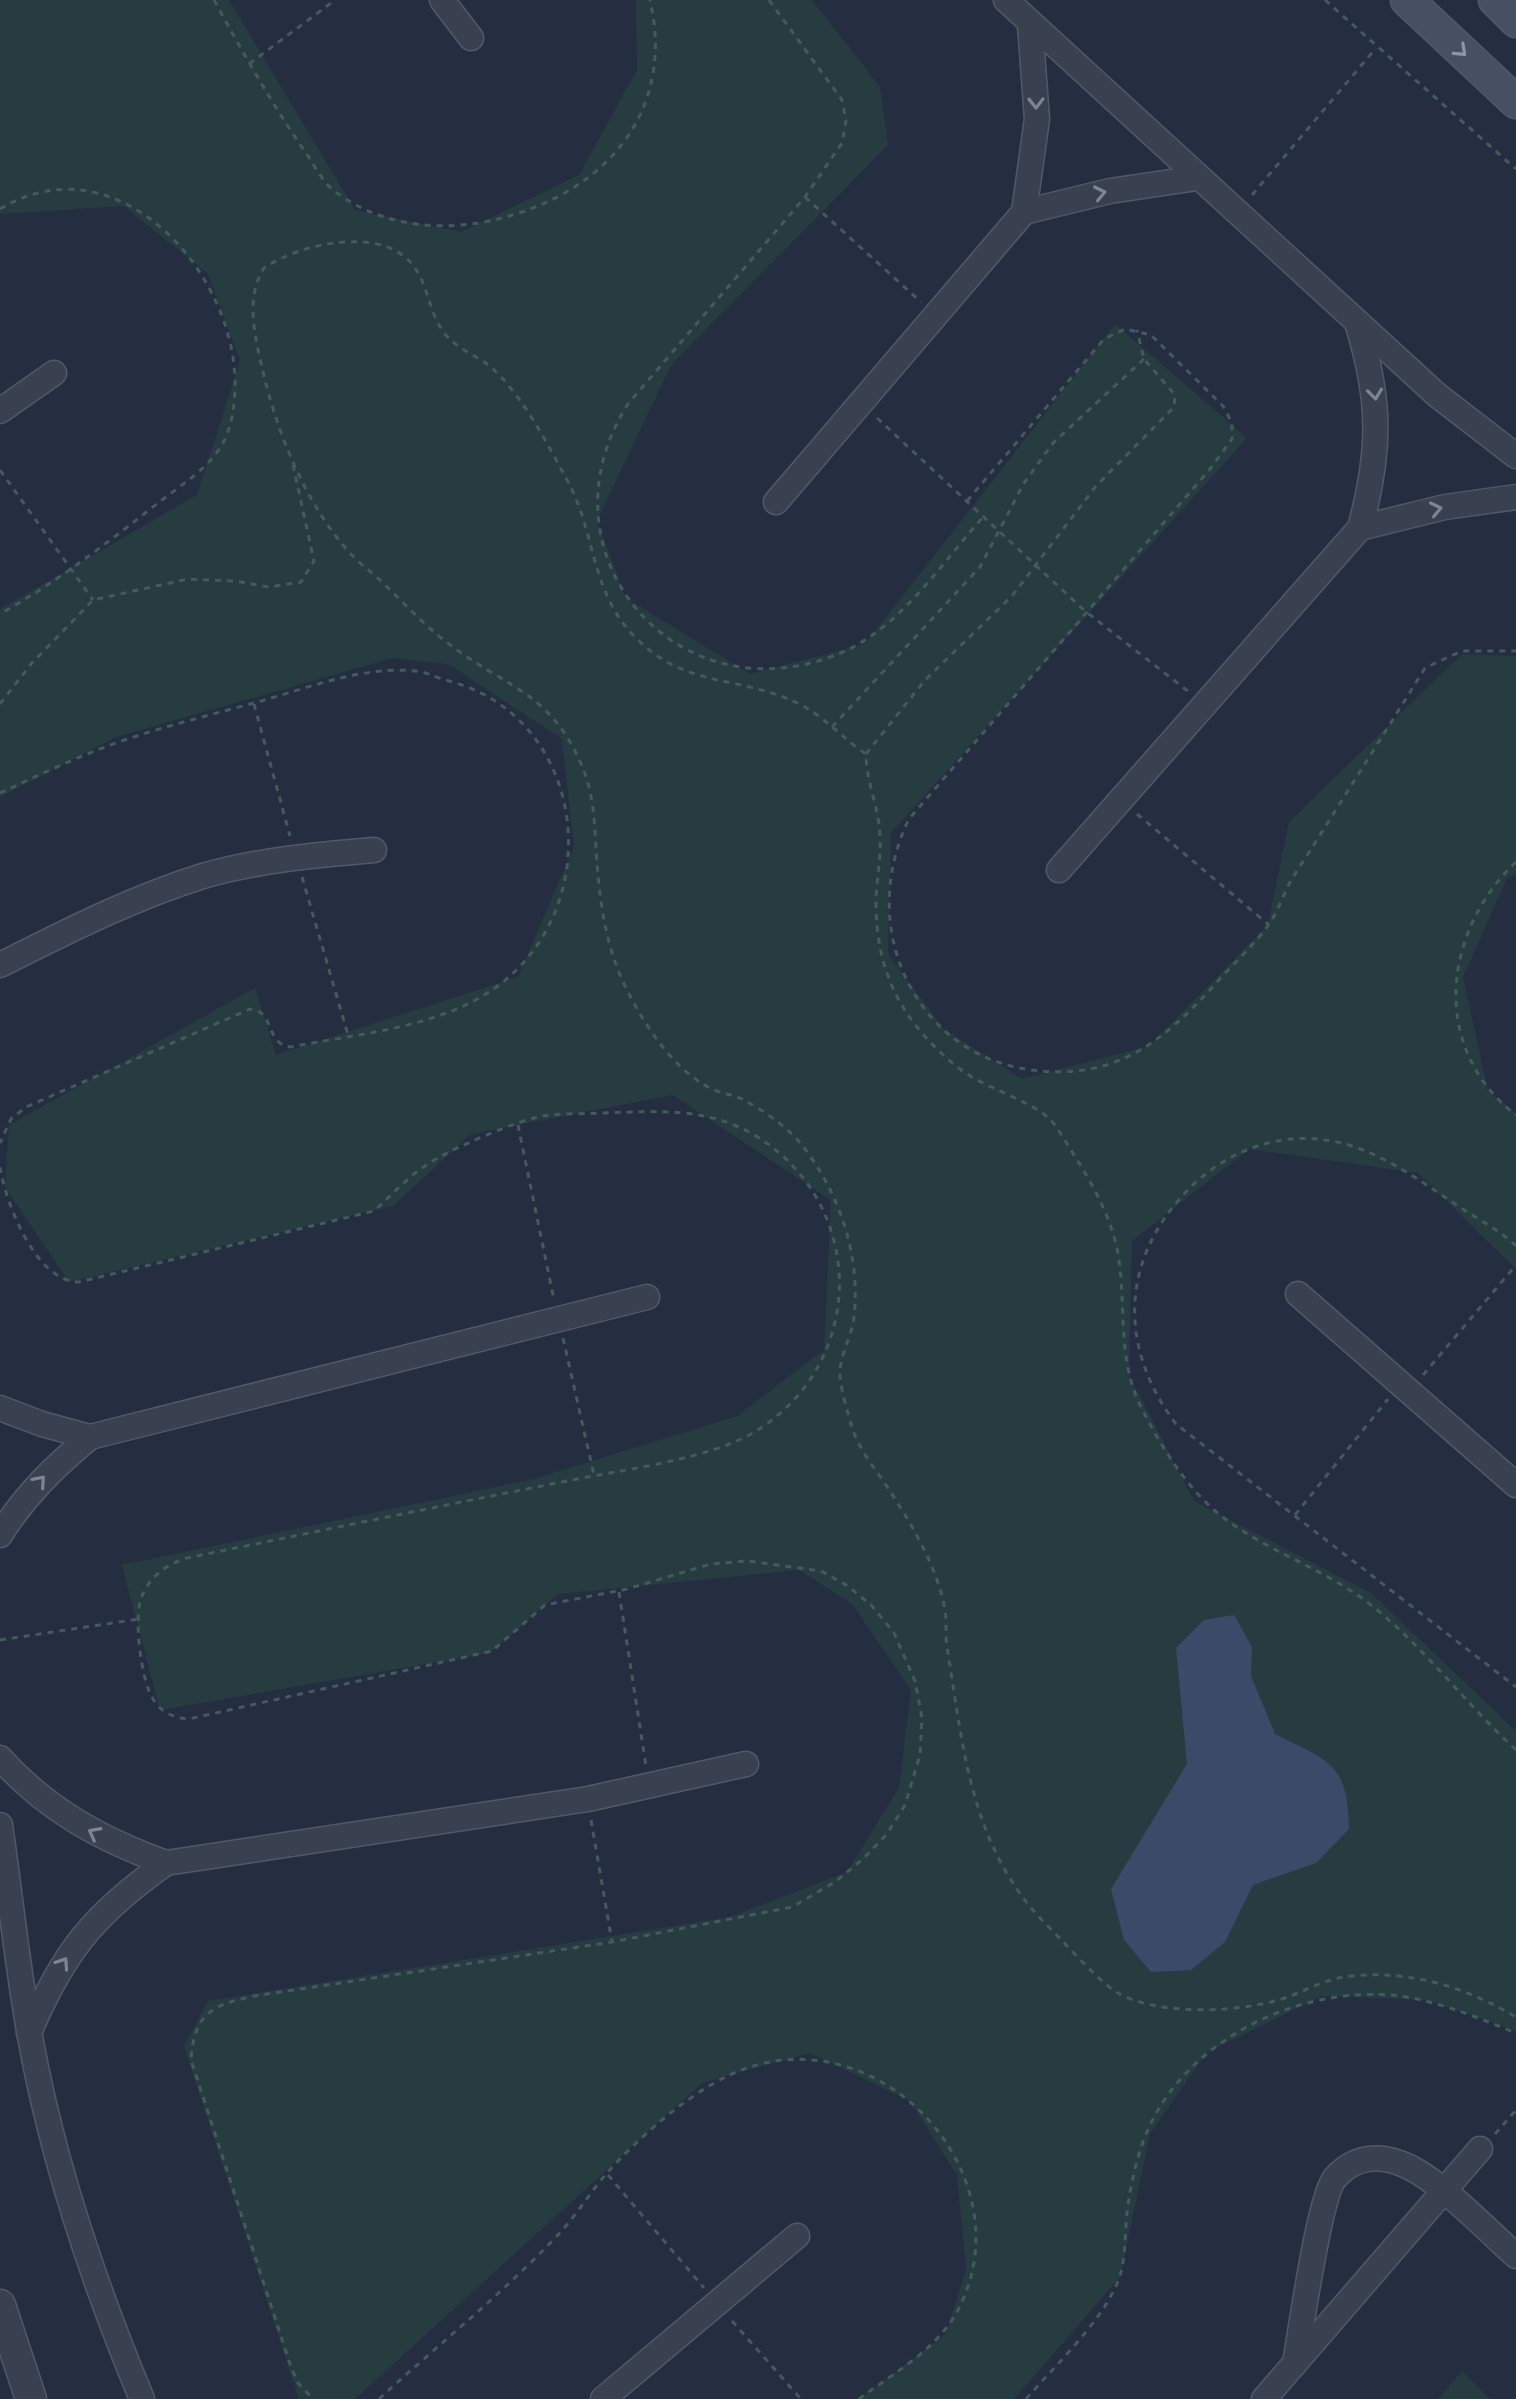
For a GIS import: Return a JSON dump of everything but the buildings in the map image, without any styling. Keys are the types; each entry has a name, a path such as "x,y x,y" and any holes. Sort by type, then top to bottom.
{"main road":[{"path":"1407,0 1516,102"},
{"path":"1495,0 1516,21"}],"street":[{"path":"442,0 471,38"},
{"path":"1006,0 1437,395 1516,456"},
{"path":"776,502 1024,212 1037,119 1030,25"},
{"path":"1024,212 1110,191 1197,178"},
{"path":"1059,870 1360,528 1374,476 1378,423 1372,370 1356,319"},
{"path":"0,411 54,373"},
{"path":"1360,528 1445,507 1516,497"},
{"path":"0,965 117,907 204,876 296,857 374,850"},
{"path":"1298,1294 1516,1485"},
{"path":"0,1535 16,1509 51,1470 90,1437 647,1297"},
{"path":"0,1408 90,1437"},
{"path":"0,1758 25,1786 68,1819 115,1845 166,1863"},
{"path":"29,2033 51,1981 82,1935 120,1895 166,1863 588,1799 746,1764"},
{"path":"0,1825 29,2033 52,2133 88,2254 142,2399"},
{"path":"1264,2399 1480,2149"},
{"path":"1295,2363 1324,2206 1334,2179 1356,2161 1383,2157 1410,2167 1516,2256"},
{"path":"603,2399 797,2236"},
{"path":"0,2305 31,2399"}],"path":[{"path":"214,0 249,64 330,188 363,208 398,221 435,226 472,224 544,206 592,175 615,154 641,113 651,80 655,43 650,0"},
{"path":"249,64 335,0"},
{"path":"769,0 836,90 845,110 842,143 805,197 628,404 616,423 604,454 599,504 603,538 621,587 652,627 696,656 745,667 806,663 844,651 888,624 983,517"},
{"path":"1325,0 1516,169"},
{"path":"1236,213 1377,46"},
{"path":"0,209 30,195 65,191 118,201 151,219 180,244 204,275 222,310 232,350 235,403 229,428 218,450 202,468 73,569 0,614"},
{"path":"805,197 936,316"},
{"path":"0,704 31,664 93,600 188,579 235,581 269,587 301,582 314,561 292,457 263,370 253,309 256,280 275,261 316,246 364,243 393,249 408,258 418,273 433,315 447,337 466,354 496,372 541,435 569,482 604,592 636,638 679,670 712,681 779,695 811,710 866,754"},
{"path":"967,501 1104,339 1125,329 1136,329 1151,335 1223,406 1232,423 1232,439 909,819 901,834 889,884 890,920 897,957 913,991 947,1034 985,1058 1044,1071 1093,1069 1141,1051 1180,1022 1269,925 1290,883 1425,668 1462,651 1516,651"},
{"path":"1136,329 1144,359 1175,395 1174,407 1096,486 1038,565 984,626 925,680 866,754 866,773 880,829 878,950 893,990 929,1043 977,1082 1043,1111 1073,1154 1112,1232 1120,1266 1121,1326 1128,1369 1142,1410 1186,1479 1212,1508 1242,1531 1327,1574 1372,1605 1396,1625 1454,1690 1516,1750"},
{"path":"832,727 980,567 1024,483 1053,443 1144,359"},
{"path":"861,403 983,517 1000,528 1085,611 1205,704"},
{"path":"292,457 320,512 353,557 443,640 517,684 558,723 578,757 591,794 607,941 631,998 658,1039 690,1074 709,1088 750,1104 799,1141 830,1193 845,1228 854,1272 854,1317 840,1380 852,1427 865,1456 912,1528 945,1608 954,1703 973,1794 990,1846 1024,1899 1116,1992 1149,2004 1188,2009 1240,2006 1290,1997 1332,1978 1378,1975 1448,1985 1516,2017"},
{"path":"0,470 93,600"},
{"path":"0,793 98,750 198,719 349,676 419,671 486,696 526,729 555,775 567,818 569,855 559,909 538,947 503,982 469,1004 432,1018 291,1047 281,1046 273,1039 266,1017 258,1009 250,1009 26,1107 11,1119 0,1143"},
{"path":"1120,800 1269,925"},
{"path":"1516,862 1491,888 1469,922 1460,951 1456,983 1462,1034 1474,1066 1496,1100 1516,1115"},
{"path":"0,1167 2,1188 41,1264 61,1279 79,1282 374,1211 402,1180 439,1157 540,1116 686,1111 739,1127 786,1159 811,1190 832,1237 839,1289 833,1340 804,1388 778,1415 749,1435 724,1447 187,1558 169,1565 153,1578 140,1601 146,1686 152,1699 167,1713 189,1719 492,1651 545,1605 619,1590 711,1564 748,1561 803,1567 835,1578 872,1606 902,1648 919,1699 922,1736 917,1773 897,1820 876,1847 835,1882 792,1907 612,1942 228,2001 213,2008 201,2021 192,2043 191,2060 291,2367 298,2383 313,2399"},
{"path":"1516,1246 1391,1161 1358,1147 1324,1139 1272,1142 1239,1153 1194,1183 1166,1214 1145,1250 1135,1293 1135,1328 1148,1378 1176,1424 1516,1687"},
{"path":"1295,1515 1516,1265"},
{"path":"619,1590 649,1786"},
{"path":"0,1640 140,1619"},
{"path":"588,1799 612,1942"},
{"path":"1026,2399 1113,2293 1123,2268 1136,2166 1151,2123 1160,2104 1216,2047 1274,2014 1315,2000 1357,1995 1423,2000 1516,2033"},
{"path":"379,2399 558,2236 607,2173 687,2101 705,2087 747,2067 811,2057 864,2071 911,2103 948,2148 962,2176 972,2210 975,2244 971,2275 954,2318 938,2340 859,2399"},
{"path":"1480,2149 1516,2110"}],"green space":[{"path":"0,0 229,0 355,210 461,232 579,175 637,70 636,0 812,0 880,87 888,145 671,365 597,521 626,598 750,674 865,644 1115,324 1247,438 891,833 888,954 944,1029 1022,1079 1149,1046 1268,925 1289,822 1462,654 1516,656 1516,874 1507,878 1463,977 1488,1091 1516,1113 1516,1269 1418,1173 1249,1149 1132,1241 1129,1375 1194,1501 1371,1593 1516,1731 1516,2031 1428,2000 1322,1996 1206,2053 1150,2134 1120,2277 1014,2399 859,2399 946,2334 966,2269 957,2175 910,2101 810,2053 702,2083 355,2399 299,2399 184,2046 208,2001 730,1917 847,1872 899,1788 911,1690 853,1605 799,1570 558,1594 490,1653 160,1710 122,1565 534,1479 737,1416 824,1350 831,1200 673,1095 471,1134 393,1206 69,1282 5,1187 9,1125 255,988 276,1055 518,977 574,847 562,739 448,664 393,658 116,737 0,797 0,609 197,495 240,361 208,274 124,206 0,214"},
{"path":"1462,2371 1490,2399 1438,2399"}],"water":[{"path":"1234,1615 1252,1647 1251,1676 1275,1734 1332,1767 1345,1790 1349,1829 1316,1863 1253,1885 1225,1942 1191,1970 1151,1972 1124,1940 1111,1889 1187,1764 1176,1648 1204,1620"}]}
